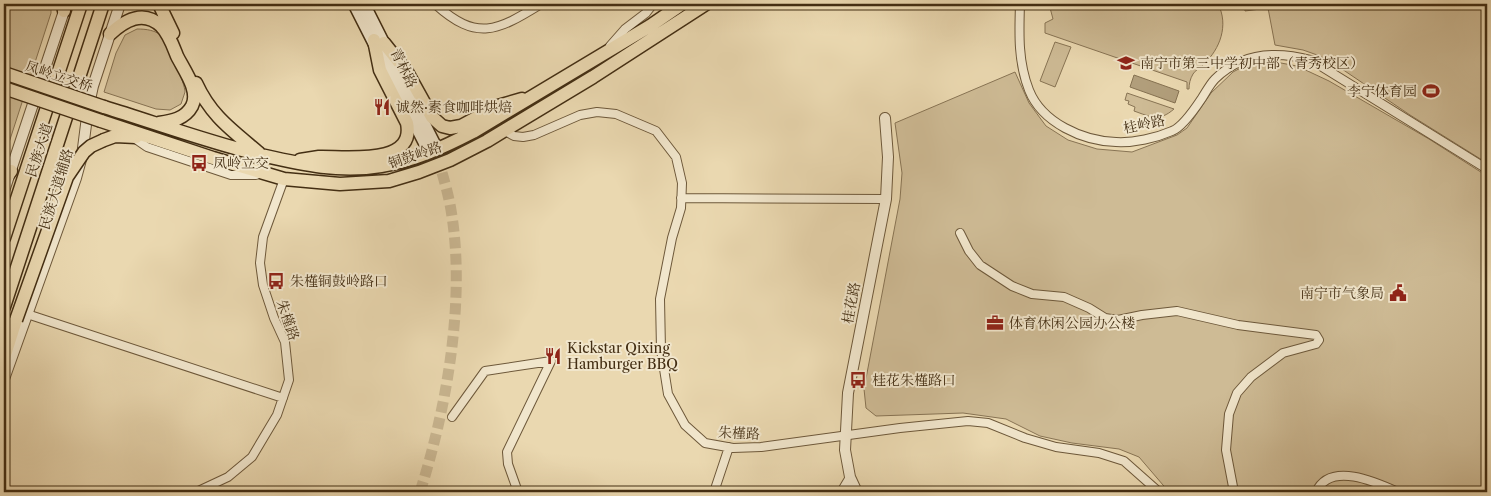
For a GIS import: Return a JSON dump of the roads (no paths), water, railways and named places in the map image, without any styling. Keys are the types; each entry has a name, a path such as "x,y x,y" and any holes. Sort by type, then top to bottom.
{"main road":[{"name":"民族大道","path":"4,238 81,4"},
{"name":"民族大道","path":"4,307 103,4"},
{"path":"159,4 208,105 221,121 260,155"},
{"name":"青林路","path":"354,4 379,41"},
{"name":"青林路","path":"364,4 379,41 430,145"},
{"name":"铜鼓岭路","path":"104,107 241,150 289,162 339,169 380,166 416,158 473,132 650,26 682,4"},
{"name":"铜鼓岭路","path":"101,121 284,179 340,184 389,181 450,160 505,131 706,4"},
{"path":"110,34 122,23 136,18 156,22 166,32 191,83 193,102 186,113 177,120 156,123"},
{"path":"379,41 407,72 432,117 437,123 446,127 461,126 498,106 536,95"},
{"path":"289,162 320,157 369,157 394,152 405,142 408,123 380,70 379,41"},
{"name":"凤岭立交桥","path":"4,73 104,107"},
{"name":"凤岭立交桥","path":"4,88 101,121"},
{"path":"4,358 22,317 67,177 84,152 91,146 115,136 150,137"}],"street":[{"name":"民族大道辅路","path":"4,379 22,317 76,178 82,156 90,103 120,4"},
{"path":"435,4 450,18 479,30 496,28 541,4"},
{"path":"602,55 625,29 653,4"},
{"name":"桂岭路","path":"1020,4 1019,42 1023,70 1030,92 1044,113 1065,128 1090,139 1117,142 1146,139 1174,131 1193,111 1215,79 1236,64 1266,54 1311,60 1487,170"},
{"path":"4,191 7,175 64,6"},
{"name":"朱槿路","path":"505,131 514,136 523,137 534,135 580,115 597,112 616,114 656,131 676,157 682,183 681,208 672,238 660,299 660,350 668,394 685,425 705,443 729,447 761,447 948,422 988,423 1025,438 1056,447 1099,453 1124,462 1159,492"},
{"name":"桂花路","path":"857,492 850,477 845,450 848,393 886,199 888,157 885,118"},
{"path":"117,126 146,147 231,175 268,174"},
{"name":"朱槿路","path":"196,492 228,478 252,457 277,416 289,380 285,342 274,318 263,285 260,263 263,237 284,179"},
{"path":"681,198 886,199"},
{"path":"960,233 969,251 980,265 1006,282 1032,294 1064,297 1089,308 1105,318 1118,320 1177,311 1238,325 1316,335 1319,340 1316,344 1283,353 1251,376 1237,393 1229,414 1226,450 1234,492"},
{"path":"22,317 283,398"},
{"path":"452,417 485,371 550,360 507,452 506,458 518,492"},
{"path":"714,492 729,447"},
{"path":"1316,492 1319,486 1329,478 1346,476 1368,480 1398,492"},
{"path":"841,492 850,477"}],"tunnel":[{"path":"420,492 430,459 446,389 455,316 455,244 450,203 437,155"}],"place":[{"name":"南宁市第三中学初中部（青秀校区）","path":"1126,63"},
{"name":"李宁体育园","path":"1431,91"},
{"name":"诚然·素食咖啡烘焙","path":"382,107"},
{"name":"凤岭立交","path":"199,163"},
{"name":"朱槿铜鼓岭路口","path":"276,281"},
{"name":"南宁市气象局","path":"1398,293"},
{"name":"体育休闲公园办公楼","path":"995,323"},
{"name":"Kickstar Qixing Hamburger BBQ","path":"553,356"},
{"name":"桂花朱槿路口","path":"858,380"}]}
